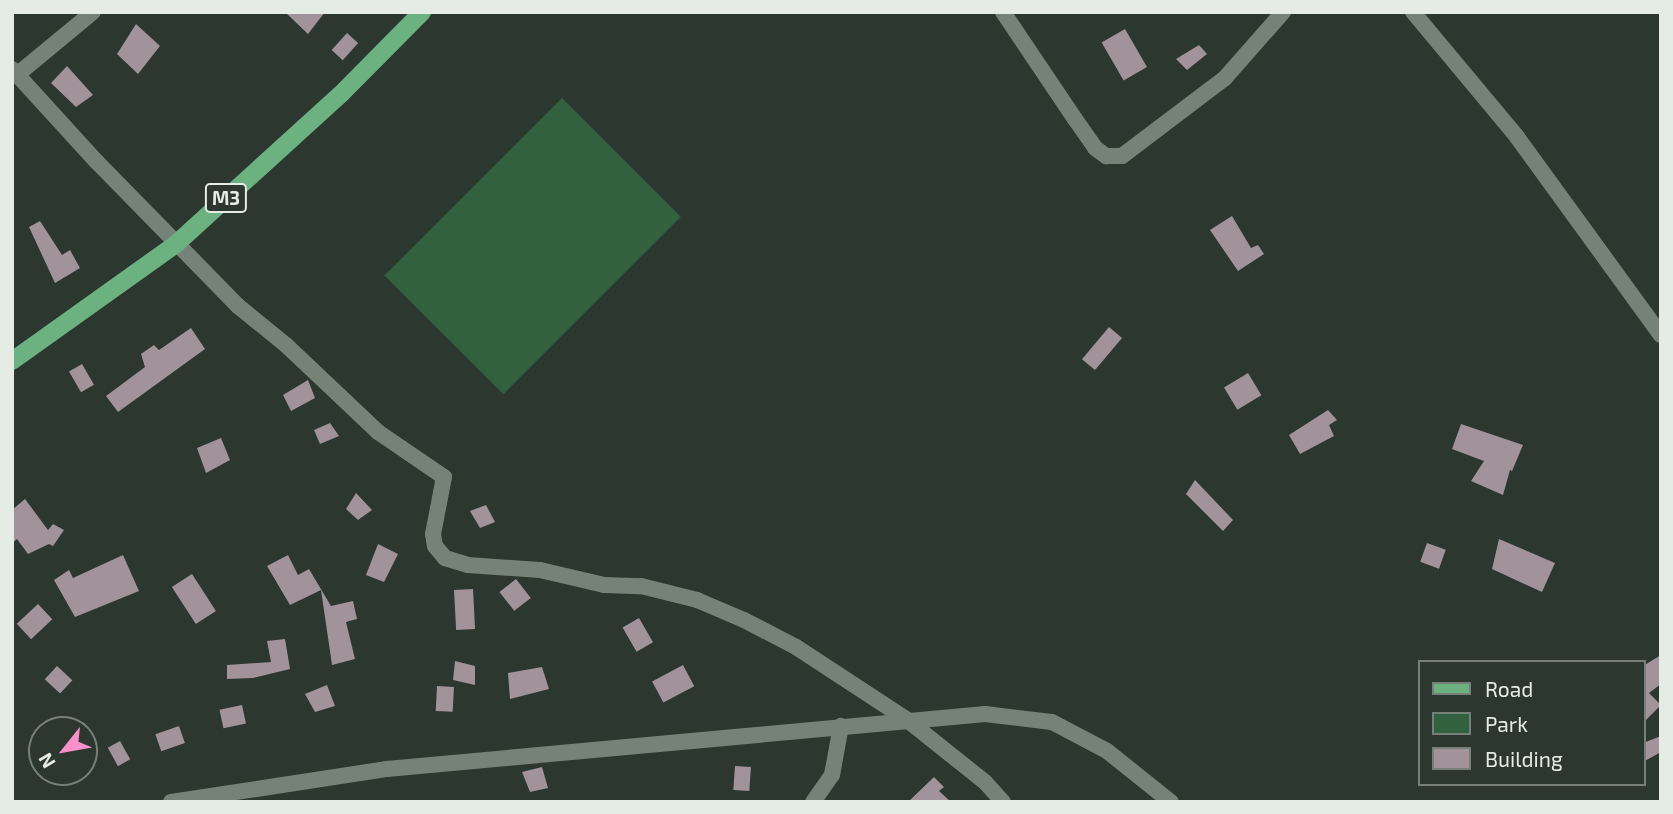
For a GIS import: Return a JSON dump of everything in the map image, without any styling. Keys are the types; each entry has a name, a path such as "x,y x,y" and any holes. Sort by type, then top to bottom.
{"main road":[{"name":"M3","path":"12,361 176,244 340,95 422,12"}],"street":[{"path":"93,12 15,71 176,244 238,306 286,345 378,432 444,477 433,534 435,546 445,558 468,565 540,570 604,585 641,586 697,600 796,647 905,719 985,782 1003,802"},
{"path":"1003,12 1082,129 1106,156 1122,156 1225,78 1283,12"},
{"path":"1413,12 1517,137 1661,335"},
{"path":"171,802 387,769 905,719 985,714 1052,722 1107,751 1171,802"},
{"path":"813,802 832,775 841,726"}],"green space":[{"path":"562,98 681,217 503,394 385,275"}],"building":[{"path":"285,12 325,12 308,34"},
{"path":"136,24 160,46 138,74 117,54"},
{"path":"1125,29 1147,67 1124,81 1102,42"},
{"path":"347,33 358,43 343,60 332,50"},
{"path":"1199,45 1207,54 1187,70 1176,59"},
{"path":"67,66 93,95 76,107 51,83"},
{"path":"1232,216 1251,248 1258,245 1264,254 1238,271 1210,230"},
{"path":"40,221 62,255 70,250 80,268 55,283 29,227"},
{"path":"1109,327 1122,338 1095,370 1082,359"},
{"path":"191,328 205,349 118,412 106,396 145,367 141,354 154,345 159,350"},
{"path":"82,364 94,385 81,392 69,372"},
{"path":"1248,373 1261,395 1237,410 1224,387"},
{"path":"308,380 315,398 291,411 283,395"},
{"path":"1328,410 1337,420 1329,425 1334,436 1300,454 1289,435"},
{"path":"330,423 339,436 320,444 314,430"},
{"path":"1461,424 1523,445 1512,471 1510,470 1503,495 1471,481 1484,461 1452,449"},
{"path":"221,438 230,460 206,473 197,448"},
{"path":"1195,480 1233,520 1223,531 1186,494"},
{"path":"356,493 372,510 358,520 346,509"},
{"path":"25,499 48,530 53,524 64,530 53,546 49,544 28,554 17,539 12,543 12,510"},
{"path":"486,505 495,522 480,528 470,511"},
{"path":"1499,539 1555,563 1542,592 1492,569"},
{"path":"1427,543 1446,550 1439,569 1420,562"},
{"path":"378,544 398,554 384,582 366,575"},
{"path":"123,555 139,591 75,617 54,580 69,570 73,578"},
{"path":"288,555 298,575 309,569 331,606 353,601 357,619 346,622 355,659 332,665 321,590 290,605 267,566"},
{"path":"192,574 216,611 196,624 172,587"},
{"path":"516,579 531,598 514,611 499,592"},
{"path":"473,589 475,629 456,630 454,590"},
{"path":"38,604 52,619 31,639 17,624"},
{"path":"639,618 653,642 637,652 623,628"},
{"path":"285,639 290,669 253,678 227,679 227,665 271,662 267,641"},
{"path":"1661,655 1661,684 1649,693 1661,705 1645,721 1645,665"},
{"path":"455,661 475,666 475,685 453,680"},
{"path":"683,665 694,686 663,703 652,681"},
{"path":"57,666 72,680 60,693 45,679"},
{"path":"542,667 549,689 510,699 508,673"},
{"path":"327,685 335,706 315,712 305,694"},
{"path":"437,686 454,687 453,712 436,711"},
{"path":"242,705 246,724 223,728 220,710"},
{"path":"179,726 185,743 161,751 155,734"},
{"path":"1661,736 1661,752 1645,761 1645,742"},
{"path":"120,741 130,759 118,766 108,748"},
{"path":"735,766 751,767 749,791 733,790"},
{"path":"542,767 548,788 530,792 522,772"},
{"path":"934,777 944,787 939,791 951,802 908,802"}]}
